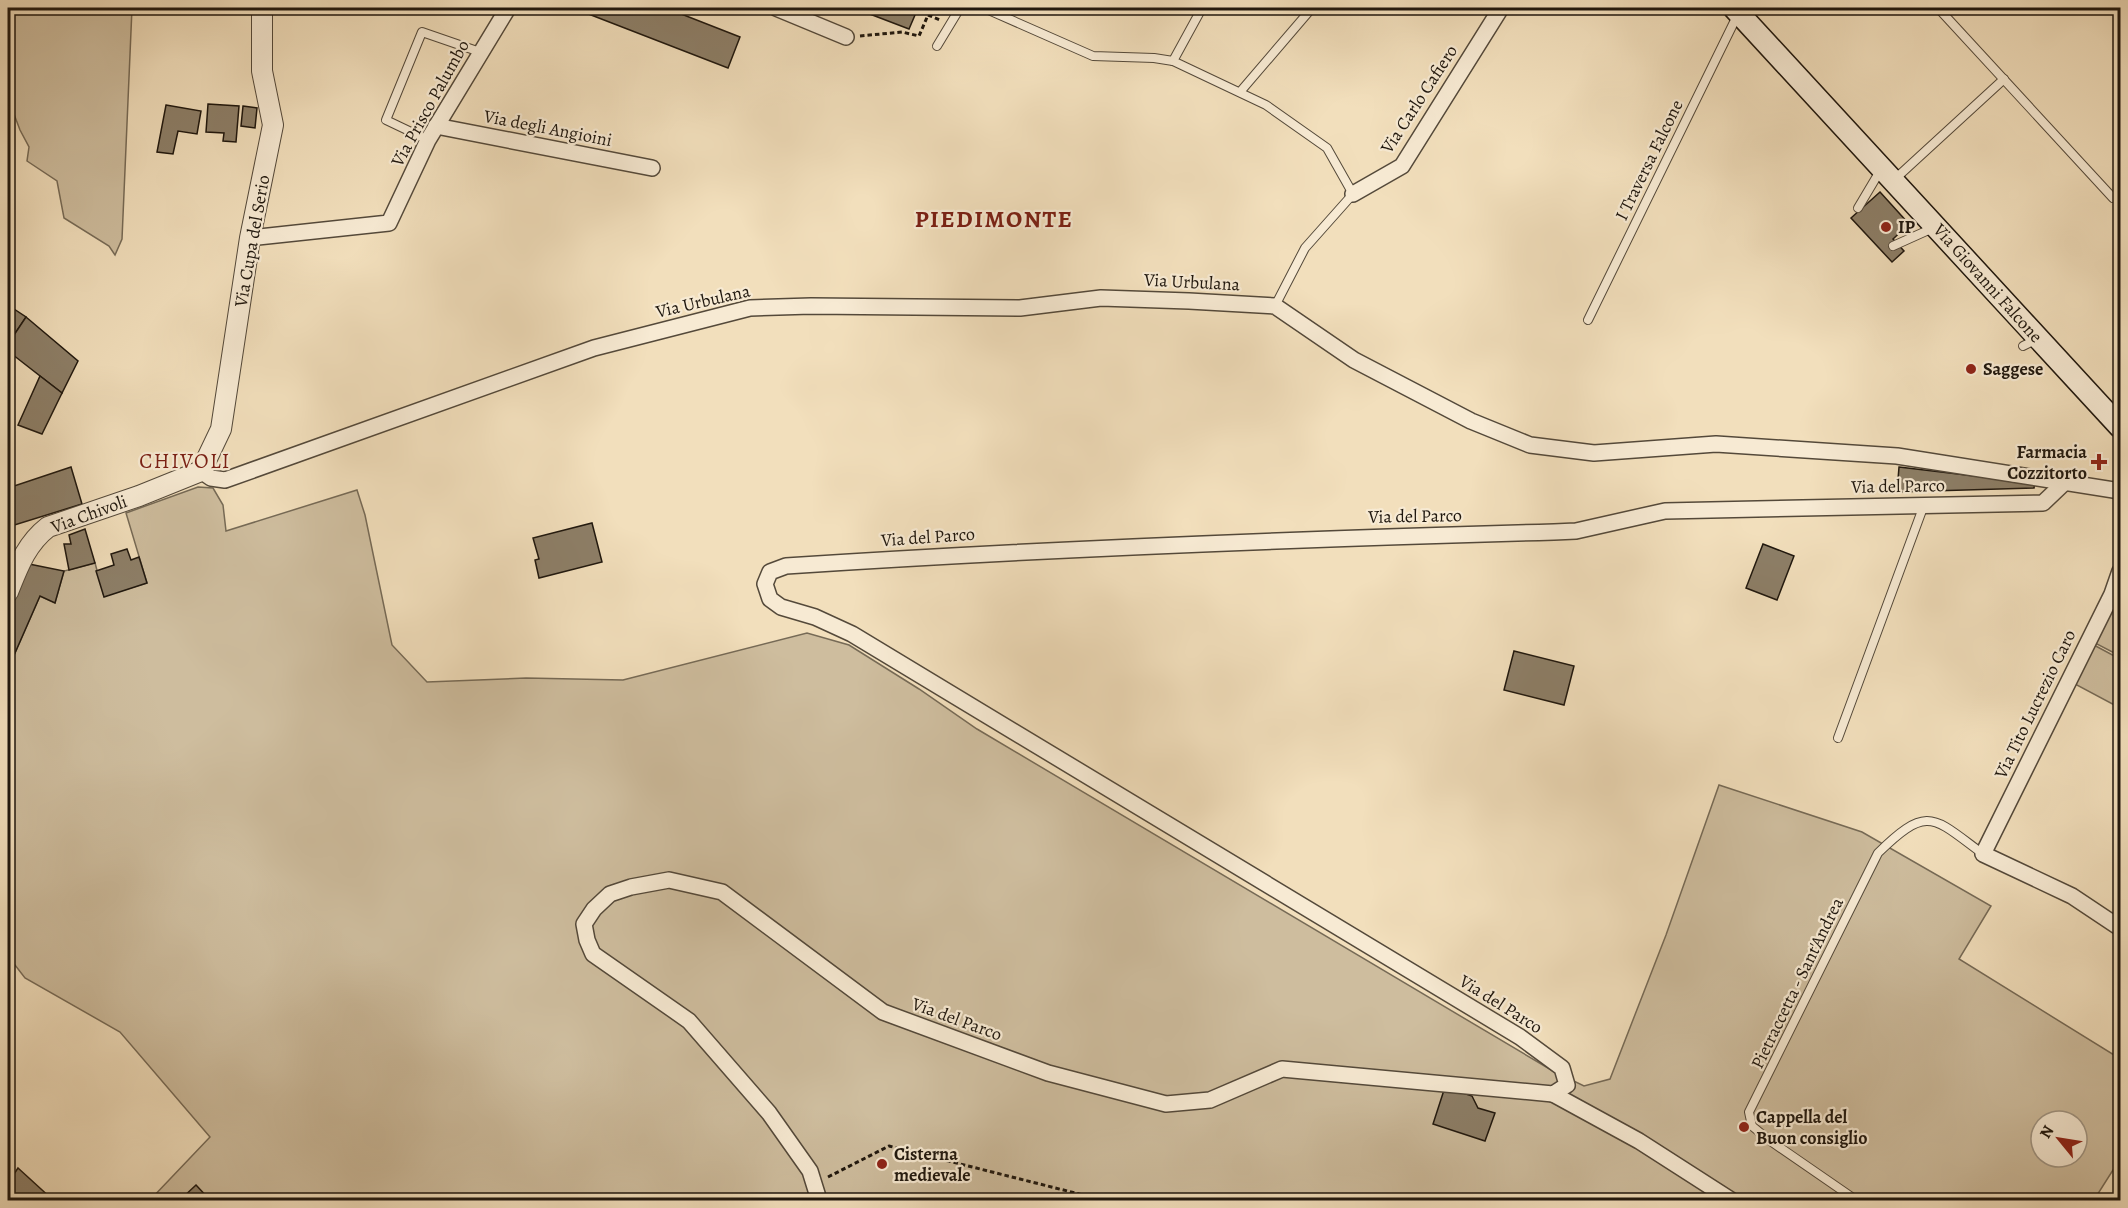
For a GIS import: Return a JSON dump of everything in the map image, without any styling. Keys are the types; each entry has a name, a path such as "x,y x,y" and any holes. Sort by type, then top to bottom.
{"main road":[{"name":"Via Giovanni Falcone","path":"1736,10 1937,227 2031,342 2121,428"}],"street":[{"name":"Via Cupa del Serio","path":"201,471 221,429 250,238 273,125 262,71 262,8"},
{"name":"Via Prisco Palumbo","path":"250,238 390,223 428,140 508,8"},
{"path":"777,8 846,38"},
{"name":"Via Carlo Cafiero","path":"1353,194 1402,166 1501,8"},
{"name":"Via degli Angioini","path":"436,126 652,168"},
{"name":"Via Urbulana","path":"201,471 211,478 225,480 594,348 750,308 811,306 1020,308 1101,298 1275,306"},
{"path":"1275,306 1354,360 1471,422 1530,445 1594,453 1716,444 1897,456 2121,491"},
{"name":"Via Chivoli","path":"8,592 12,569 37,536 48,527 148,493 201,471"},
{"name":"Via del Parco","path":"1553,1094 1567,1085 1562,1068 1520,1037 852,634 815,617 781,607 770,599 765,584 770,572 786,566 1006,552 1330,538 1576,531 1665,511 2043,502 2064,483"},
{"name":"Via Tito Lucrezio Caro","path":"1983,854 2121,572"},
{"path":"1983,854 2072,896 2121,928"},
{"name":"Via del Parco","path":"819,1200 810,1171 769,1113 688,1021 593,954 584,924 594,909 610,894 631,887 669,880 723,892 883,1012 1048,1073 1166,1104 1210,1100 1282,1069 1553,1094 1639,1141 1731,1200"}],"lane":[{"path":"937,46 960,8"},
{"path":"984,8 1093,56 1154,58 1173,62 1266,105 1327,148 1353,194 1305,248 1275,306"},
{"path":"1173,62 1203,8"},
{"path":"1240,92 1312,8"},
{"path":"1938,8 2113,198 2121,191"},
{"name":"I Traversa Falcone","path":"1587,320 1736,10"},
{"path":"428,140 386,120 422,32 480,52"},
{"path":"1858,208 1889,174 2004,79"},
{"path":"1893,246 1937,227"},
{"path":"1838,738 1924,505"},
{"name":"Pietraccetta - Sant'Andrea","path":"1856,1200 1768,1140 1752,1126 1749,1112 1878,853 1912,823 1929,820 1941,822 1983,854"}],"path":[{"path":"846,38 902,32 920,36 928,15 950,24"},
{"path":"814,1185 889,1146 1103,1200"}],"shaded area":[{"path":"8,8 132,8 122,239 115,255 109,246 64,218 57,181 27,161 29,147 8,102"},
{"path":"198,487 213,488 223,505 226,531 357,490 365,515 392,645 427,682 526,678 623,680 807,633 849,645 977,729 1553,1071 1584,1086 1610,1079 1666,935 1719,785 1862,832 1991,906 1959,959 2114,1055 2120,1047 2120,1159 2094,1200 150,1200 210,1137 120,1032 25,978 8,956 8,669 40,596 55,603 64,571 95,563 104,596 147,583 126,513"},
{"path":"2112,605 2120,609 2120,656 2093,642"},
{"path":"2092,644 2120,659 2120,708 2073,683"}],"building":[{"path":"573,8 666,8 740,37 728,68"},
{"path":"854,8 918,8 909,29"},
{"path":"208,104 239,106 236,142 223,141 224,133 206,132"},
{"path":"166,105 201,111 197,134 178,131 173,154 157,152"},
{"path":"243,106 257,108 255,128 241,126"},
{"path":"1880,192 1909,224 1893,239 1904,251 1892,262 1851,218"},
{"path":"8,305 26,317 8,344"},
{"path":"26,317 78,361 62,393 8,351 8,344"},
{"path":"40,376 62,393 42,434 18,425"},
{"path":"71,467 82,504 8,527 8,488"},
{"path":"1899,467 2035,483 2034,488 1897,492"},
{"path":"592,523 602,562 539,578 535,560 539,559 533,538"},
{"path":"85,529 95,563 69,570 64,544 71,544 69,535"},
{"path":"1763,544 1794,556 1777,600 1746,588"},
{"path":"127,549 131,560 139,557 147,583 104,597 96,571 114,565 111,554"},
{"path":"29,564 64,571 55,603 40,596 8,669 8,612"},
{"path":"1514,651 1574,666 1564,705 1504,690"},
{"path":"1445,1087 1472,1096 1478,1108 1495,1113 1485,1141 1433,1124"},
{"path":"18,1168 53,1200 8,1200 8,1183"},
{"path":"196,1185 210,1200 180,1200"}],"place":[{"name":"IP","path":"1886,227"},
{"name":"Saggese","path":"1971,369"},
{"name":"Farmacia Cozzitorto","path":"2099,462"},
{"name":"Cappella del Buon consiglio","path":"1744,1127"},
{"name":"Cisterna medievale","path":"882,1164"}],"district":[{"name":"PIEDIMONTE","path":"994,219"},
{"name":"CHIVOLI","path":"185,461"}]}
